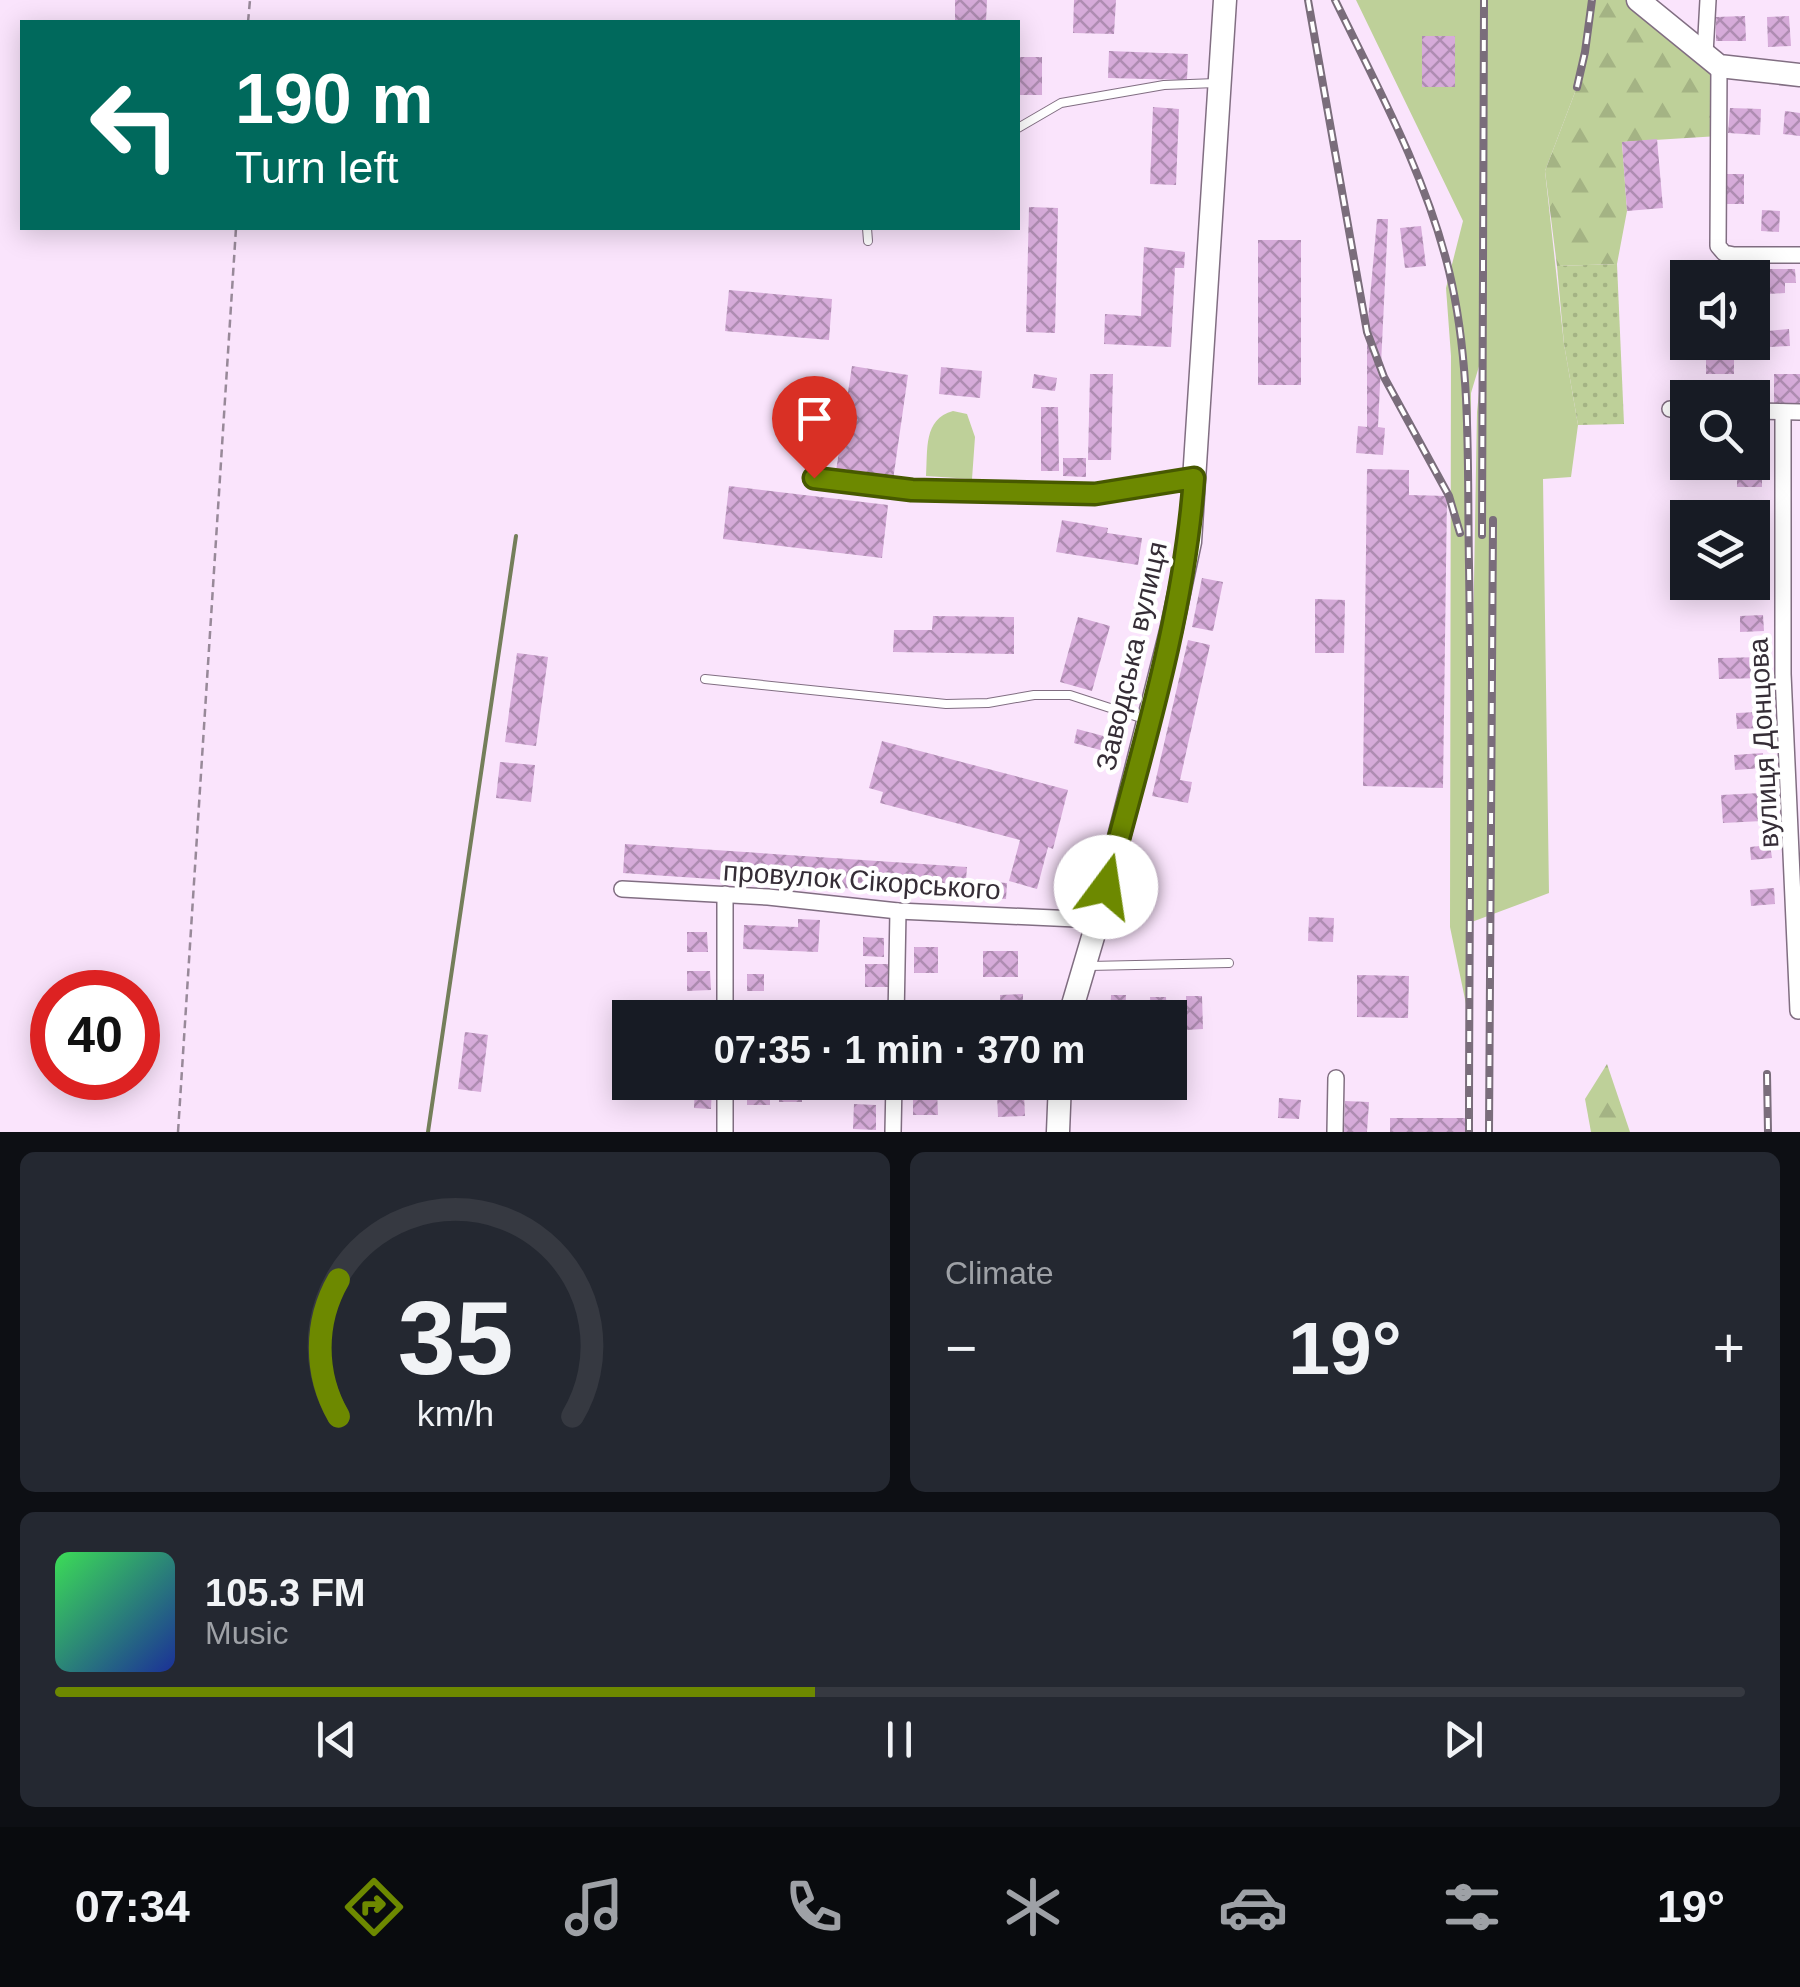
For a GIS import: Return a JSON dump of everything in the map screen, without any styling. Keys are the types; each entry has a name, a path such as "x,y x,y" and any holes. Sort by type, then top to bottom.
{"street":[{"name":"Заводська вулиця","path":"1074,1000 1098,920 1190,542 1225,0"},
{"path":"1638,0 1712,60 1800,75"},
{"path":"1708,0 1718,246 1724,253 1734,255 1800,255"},
{"path":"1770,412 1800,412"},
{"name":"вулиця Донцова","path":"1783,412 1798,1011"},
{"name":"провулок Сікорського","path":"622,889 725,894 898,912 1098,920"},
{"path":"725,894 725,1000"},
{"path":"896,1000 898,912"},
{"path":"1334,1132 1336,1078"},
{"path":"725,1100 725,1132"},
{"path":"893,1132 894,1100"},
{"path":"1058,1132 1059,1100"}],"lane":[{"path":"1020,127 1061,103 1164,85 1221,83"},
{"path":"868,230 868,241"},
{"path":"814,478 912,490 1095,494 1194,478"},
{"path":"704,679 946,704 1070,695 1148,720"},
{"path":"1082,966 1229,962"}],"path":[{"path":"178,1132 236,230"}],"green space":[{"path":"1356,0 1592,0 1577,87 1545,171 1564,344 1578,425 1571,477 1543,479 1549,893 1469,923 1466,1004 1450,927 1451,356 1446,288 1463,221","holes":["1483,353 1477,412 1470,811 1471,393"]},
{"path":"1592,0 1638,0 1719,66 1719,136 1622,142 1627,211 1617,264 1557,266 1545,171 1577,87"},
{"path":"1617,264 1624,424 1578,425 1564,344 1557,266"},
{"path":"953,411 967,414 975,437 972,479 926,476 932,428 943,415"},
{"path":"1607,1064 1630,1132 1591,1132 1585,1099"}],"building":[{"path":"955,0 987,0 986,20 955,20"},
{"path":"1074,0 1116,0 1114,34 1073,33"},
{"path":"1745,16 1746,41 1716,41 1716,17"},
{"path":"1789,16 1791,46 1768,47 1767,17"},
{"path":"1422,36 1455,36 1455,87 1422,87"},
{"path":"1109,51 1188,54 1187,80 1108,78"},
{"path":"1020,57 1042,57 1042,95 1020,95"},
{"path":"1153,107 1179,109 1176,185 1150,184"},
{"path":"1730,108 1761,109 1760,135 1728,133"},
{"path":"1785,111 1800,113 1800,136 1783,134"},
{"path":"1657,139 1663,208 1627,211 1622,142"},
{"path":"1724,174 1744,174 1744,204 1724,204"},
{"path":"1029,207 1058,208 1055,333 1026,332"},
{"path":"1762,210 1780,211 1779,232 1761,231"},
{"path":"1377,219 1388,219 1378,427 1385,428 1383,455 1356,453 1358,426 1367,427 1367,332"},
{"path":"1421,226 1426,266 1405,268 1400,228"},
{"path":"1258,240 1301,240 1301,385 1258,385"},
{"path":"1144,247 1185,252 1184,268 1175,268 1171,347 1104,344 1105,314 1141,316"},
{"path":"1770,269 1795,269 1796,283 1785,283 1785,293 1770,294"},
{"path":"729,290 832,299 829,340 725,331"},
{"path":"1789,329 1790,346 1770,347 1770,331"},
{"path":"1706,360 1734,360 1734,374 1706,374"},
{"path":"852,366 908,375 893,480 836,471"},
{"path":"941,367 982,371 980,398 939,394"},
{"path":"1034,374 1057,378 1055,391 1032,388"},
{"path":"1090,374 1113,374 1111,460 1088,460"},
{"path":"1774,374 1800,374 1800,404 1774,403"},
{"path":"1041,407 1058,407 1059,471 1041,471"},
{"path":"1063,458 1086,458 1086,477 1063,476"},
{"path":"1367,469 1409,470 1409,495 1447,496 1443,788 1363,786"},
{"path":"1737,480 1762,480 1762,487 1737,487"},
{"path":"729,486 888,505 882,558 723,539"},
{"path":"1062,520 1142,538 1138,565 1056,552"},
{"path":"1202,578 1223,582 1213,631 1192,627"},
{"path":"1315,599 1345,600 1344,653 1315,653"},
{"path":"1763,615 1764,631 1740,632 1740,616"},
{"path":"933,616 1014,617 1014,654 893,652 894,630 932,630"},
{"path":"1078,617 1110,626 1092,691 1060,682"},
{"path":"1188,640 1210,645 1180,780 1192,782 1188,803 1152,796"},
{"path":"517,653 548,657 536,746 505,742"},
{"path":"1764,657 1765,678 1719,679 1718,658"},
{"path":"1759,712 1760,728 1737,729 1736,713"},
{"path":"1077,729 1111,738 1108,752 1074,743"},
{"path":"882,741 1068,790 1053,849 1048,847 1037,889 1009,881 1020,840 880,803 883,792 869,788"},
{"path":"1763,753 1763,768 1735,770 1734,755"},
{"path":"500,762 535,765 531,802 496,798"},
{"path":"1761,793 1762,821 1723,823 1721,795"},
{"path":"625,844 967,867 966,880 1007,883 1006,899 623,873"},
{"path":"1770,845 1772,858 1751,860 1750,847"},
{"path":"1774,888 1775,904 1751,906 1750,890"},
{"path":"1309,917 1334,918 1333,942 1308,941"},
{"path":"798,919 820,920 818,952 743,949 744,925 798,927"},
{"path":"687,932 707,932 708,952 687,952"},
{"path":"863,937 884,938 884,957 863,956"},
{"path":"914,947 938,947 938,973 914,973"},
{"path":"983,951 1018,951 1018,977 983,977"},
{"path":"865,964 891,964 890,987 865,987"},
{"path":"687,971 710,971 711,990 687,991"},
{"path":"747,974 764,974 764,991 747,991"},
{"path":"1357,975 1409,976 1408,1018 1357,1017"},
{"path":"1023,994 1023,1000 1000,1000 1000,995"},
{"path":"1111,995 1126,995 1126,1000 1111,1000"},
{"path":"1186,996 1202,996 1203,1029 1187,1030"},
{"path":"465,1032 488,1035 481,1092 458,1089"},
{"path":"1279,1098 1301,1100 1299,1119 1278,1118"},
{"path":"694,1100 711,1100 711,1109 694,1108"},
{"path":"747,1100 770,1100 770,1105 747,1105"},
{"path":"913,1100 937,1100 938,1115 913,1115"},
{"path":"997,1100 1024,1100 1025,1116 998,1117"},
{"path":"1345,1101 1369,1102 1367,1132 1344,1132"},
{"path":"854,1104 876,1105 876,1130 853,1129"},
{"path":"1390,1118 1467,1118 1467,1132 1390,1132"}],"waterway":[{"path":"428,1132 516,536"}],"railway":[{"path":"1308,0 1367,332 1384,377 1449,496 1460,533"},
{"path":"1335,0 1400,133 1428,201 1449,271 1462,343 1470,636 1469,1132"},
{"path":"1482,535 1484,0"},
{"path":"1577,87 1592,0"},
{"path":"1489,1132 1493,520"},
{"path":"1767,1074 1768,1132"}],"route":[{"path":"814,478 912,490 1095,494 1194,478 1190,542 1172,631 1106,887"}]}
